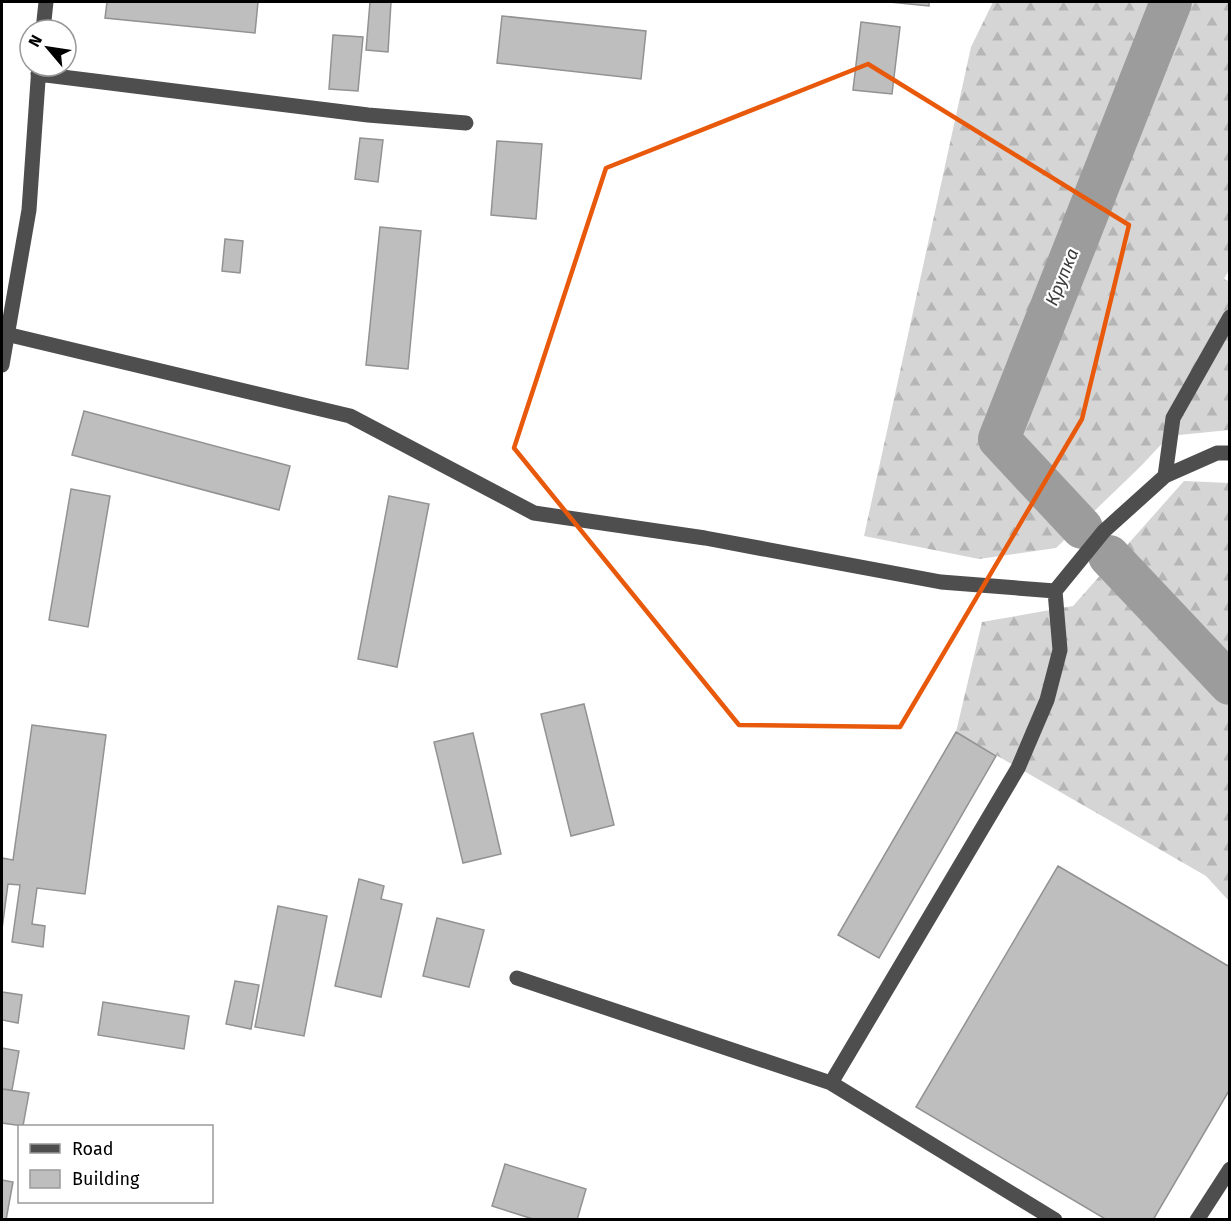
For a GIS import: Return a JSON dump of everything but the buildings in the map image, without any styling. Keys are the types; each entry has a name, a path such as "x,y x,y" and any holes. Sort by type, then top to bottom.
{"street":[{"path":"44,18 46,2"},
{"path":"78,75 368,115 466,123"},
{"path":"2,365 29,210 37,78"},
{"path":"1164,476 1173,418 1230,317"},
{"path":"6,334 350,416 534,513 705,538 941,582 1056,591"},
{"path":"831,1083 1018,768 1047,700 1060,650 1056,591 1104,531 1164,476 1217,453 1230,453"},
{"path":"517,978 831,1083 1056,1220"},
{"path":"1197,1220 1230,1169"}],"highlighted area":[{"path":"868,64 1129,225 1082,419 900,727 739,725 514,448 606,168"}],"green space":[{"path":"993,2 1229,2 1230,268 1224,279 1230,282 1229,430 1169,436 1056,548 979,559 864,536 971,47"},
{"path":"1184,481 1229,483 1229,901 1206,876 956,732 982,622 1073,606"}],"waterway":[{"name":"Крупка","path":"1082,528 999,439 1171,2"},
{"name":"Крупка","path":"1109,556 1230,684"}]}
